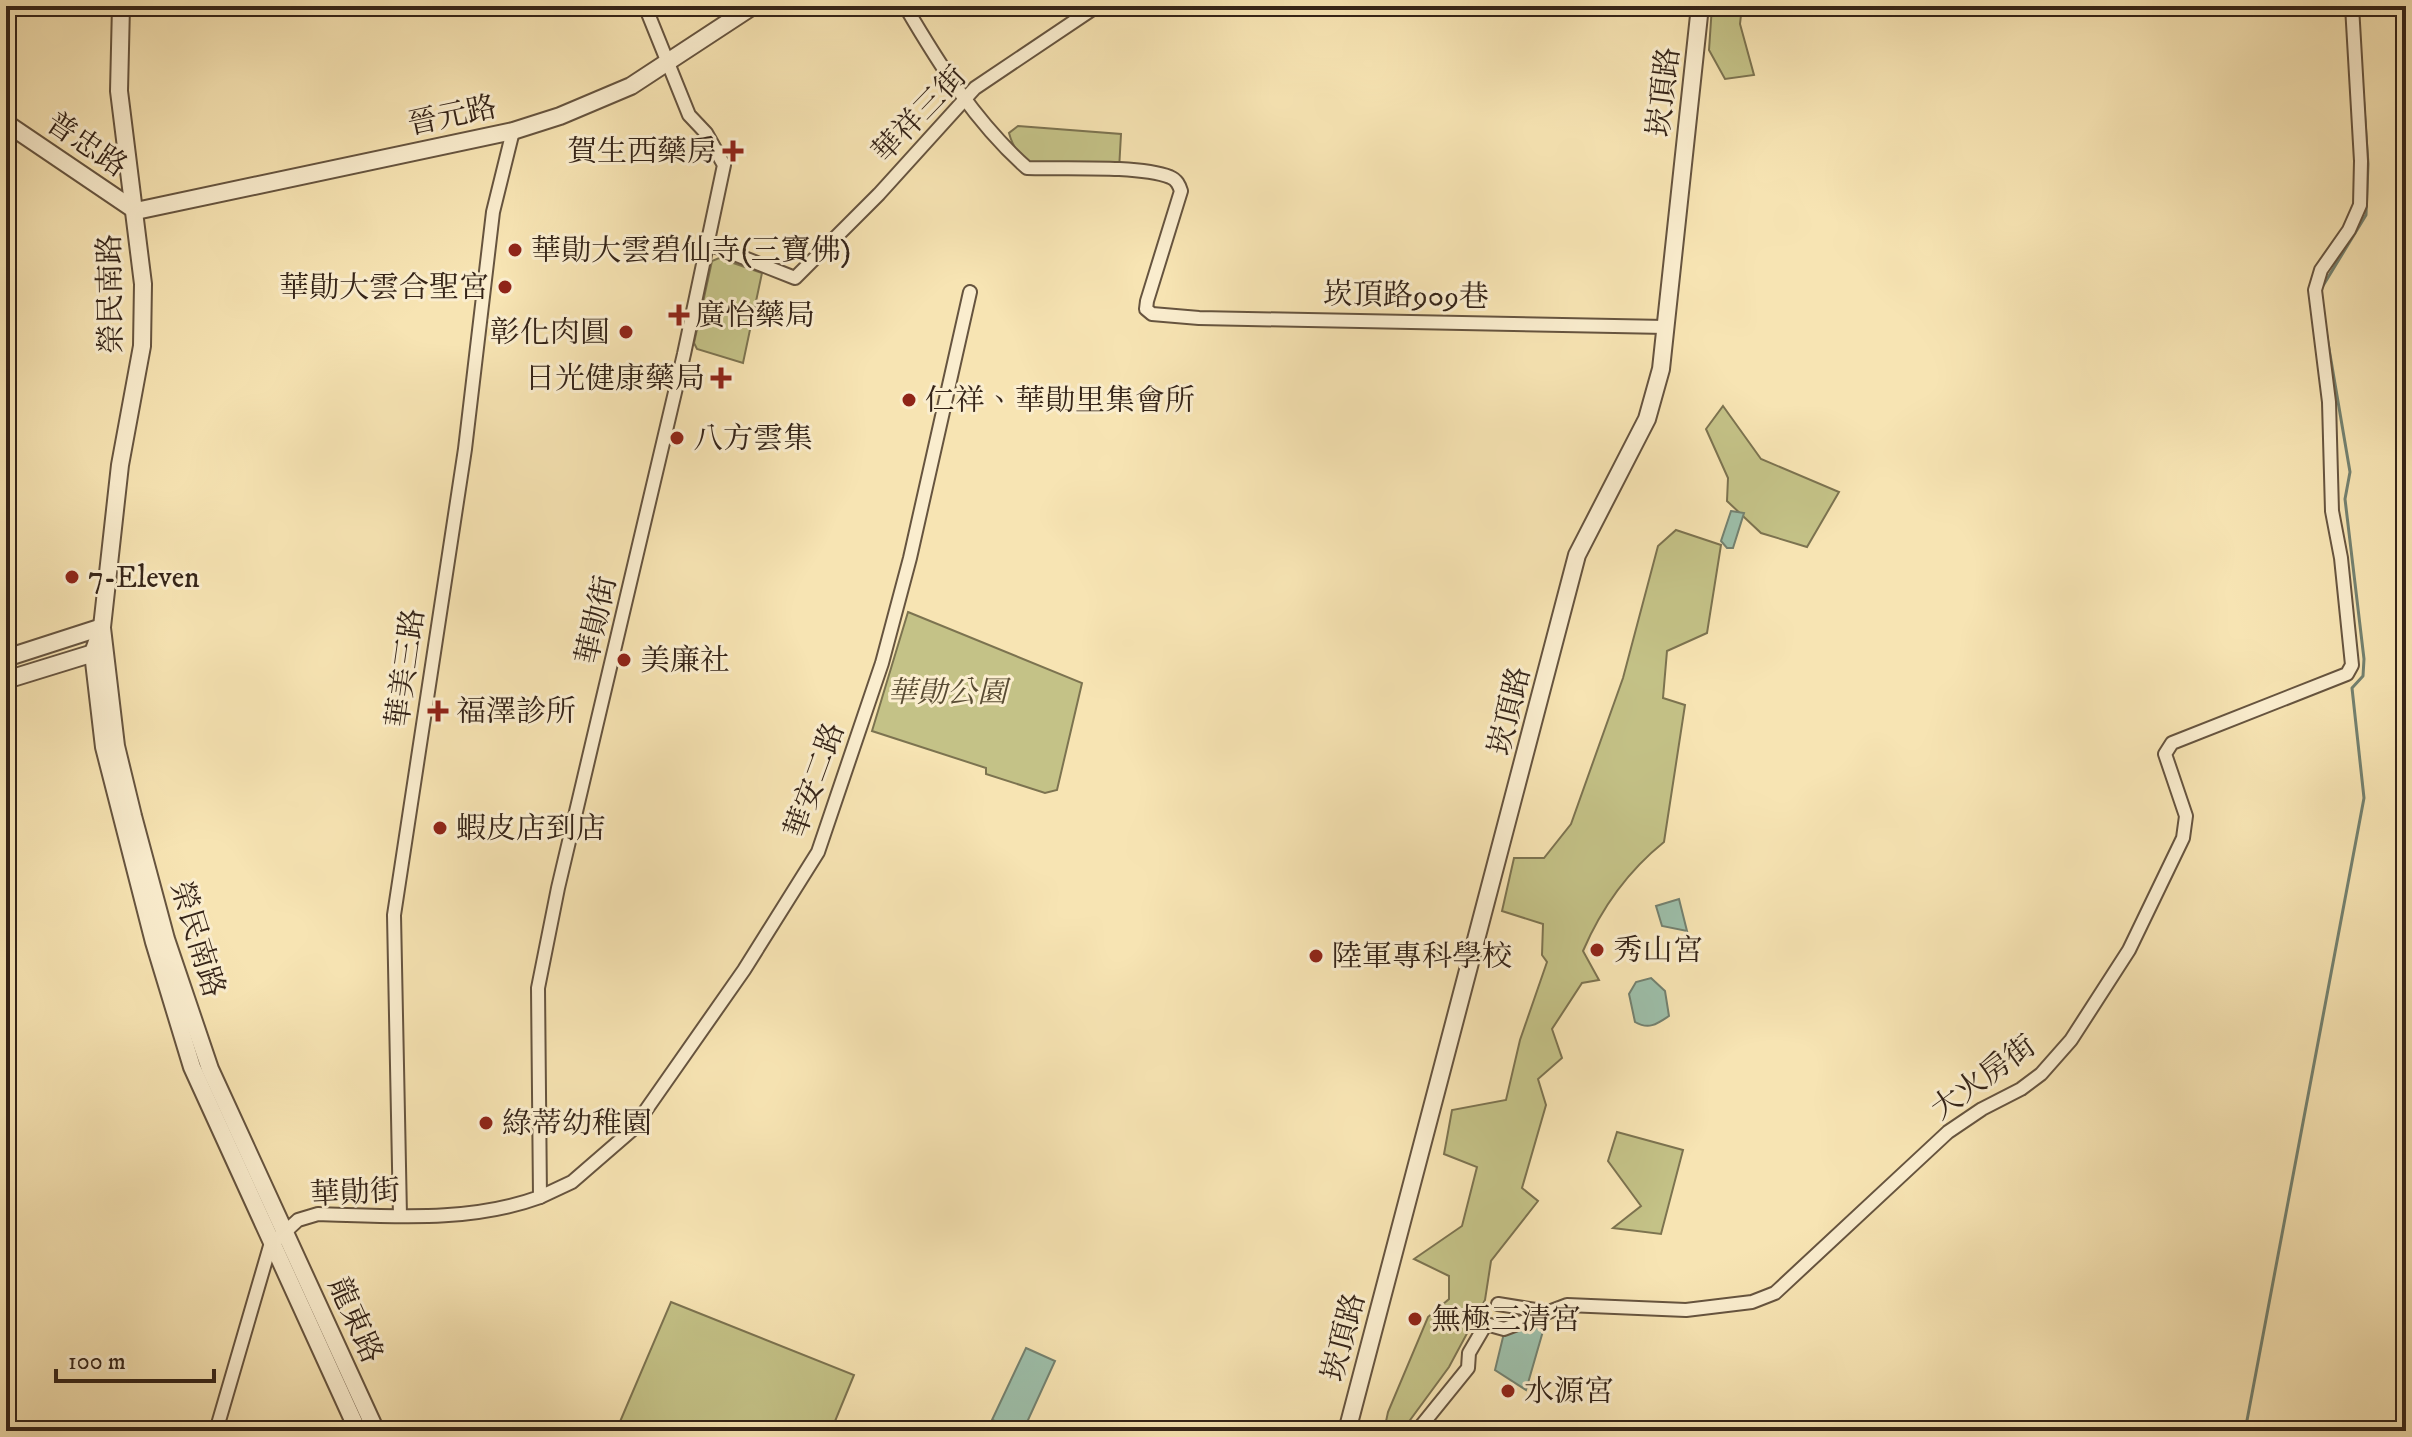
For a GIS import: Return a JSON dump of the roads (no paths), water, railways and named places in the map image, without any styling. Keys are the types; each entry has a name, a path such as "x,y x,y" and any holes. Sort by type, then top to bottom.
{"street":[{"name":"榮民南路","path":"121,6 119,91 143,284 142,346 120,465 102,627 104,747 160,941 192,1067 270,1246"},
{"name":"華勛街","path":"286,1232 298,1220 318,1214 400,1216 506,1209 540,1197 538,988 709,244 724,165 706,133 689,115 645,6"},
{"name":"晉元路","path":"136,211 513,131 619,91 753,6"},
{"path":"905,6 932,53 967,98"},
{"name":"華祥三街","path":"709,244 795,278 975,88 1097,6"},
{"name":"崁頂路","path":"1347,1431 1577,555 1647,419 1661,369 1700,6"},
{"name":"大火房街","path":"1417,1431 1468,1368 1469,1353 1486,1324 1504,1329 1567,1305 1686,1310 1752,1302 1775,1293 1948,1132 2041,1074 2071,1040 2129,950 2183,838 2186,816 2165,754 2172,743 2347,674 2352,665 2341,558 2332,511 2333,473 2315,290 2321,270 2349,230 2360,205 2361,161 2352,6"},
{"name":"崁頂路909巷","path":"967,98 994,137 1027,168 1130,171 1169,177 1178,182 1181,191 1146,309 1152,314 1199,318 1666,327"},
{"name":"普忠路","path":"6,123 136,211"},
{"name":"華美三路","path":"400,1216 394,915 465,449 493,212 513,131"},
{"name":"華安二路","path":"540,1197 572,1182 632,1130 744,970 818,852 882,663 910,558 970,292"},
{"path":"6,658 102,627"},
{"path":"6,680 100,651"},
{"name":"榮民南路","path":"160,941 223,1102 286,1232"},
{"path":"216,1431 270,1246 286,1232"},
{"name":"龍東路","path":"286,1232 376,1431"},
{"name":"龍東路","path":"270,1246 358,1431"},
{"path":"1498,1304 1545,1312"}],"waterway":[{"path":"2321,289 2366,215 2368,164 2361,65"},
{"path":"2245,1431 2364,798 2352,688 2363,676 2364,659 2345,499 2350,472 2326,331"}],"place":[{"name":"賀生西藥房","path":"733,151"},
{"name":"華勛大雲碧仙寺(三寶佛)","path":"515,250"},
{"name":"華勛大雲合聖宮","path":"505,287"},
{"name":"廣怡藥局","path":"679,315"},
{"name":"彰化肉圓","path":"626,332"},
{"name":"日光健康藥局","path":"721,378"},
{"name":"仁祥、華勛里集會所","path":"909,400"},
{"name":"八方雲集","path":"677,438"},
{"name":"7-Eleven","path":"72,577"},
{"name":"美廉社","path":"624,660"},
{"name":"福澤診所","path":"438,711"},
{"name":"蝦皮店到店","path":"440,828"},
{"name":"秀山宮","path":"1597,950"},
{"name":"陸軍專科學校","path":"1316,956"},
{"name":"綠蒂幼稚園","path":"486,1123"},
{"name":"無極三清宮","path":"1415,1319"},
{"name":"水源宮","path":"1508,1391"}],"park label":[{"name":"華勛公園","path":"947,692"}]}
